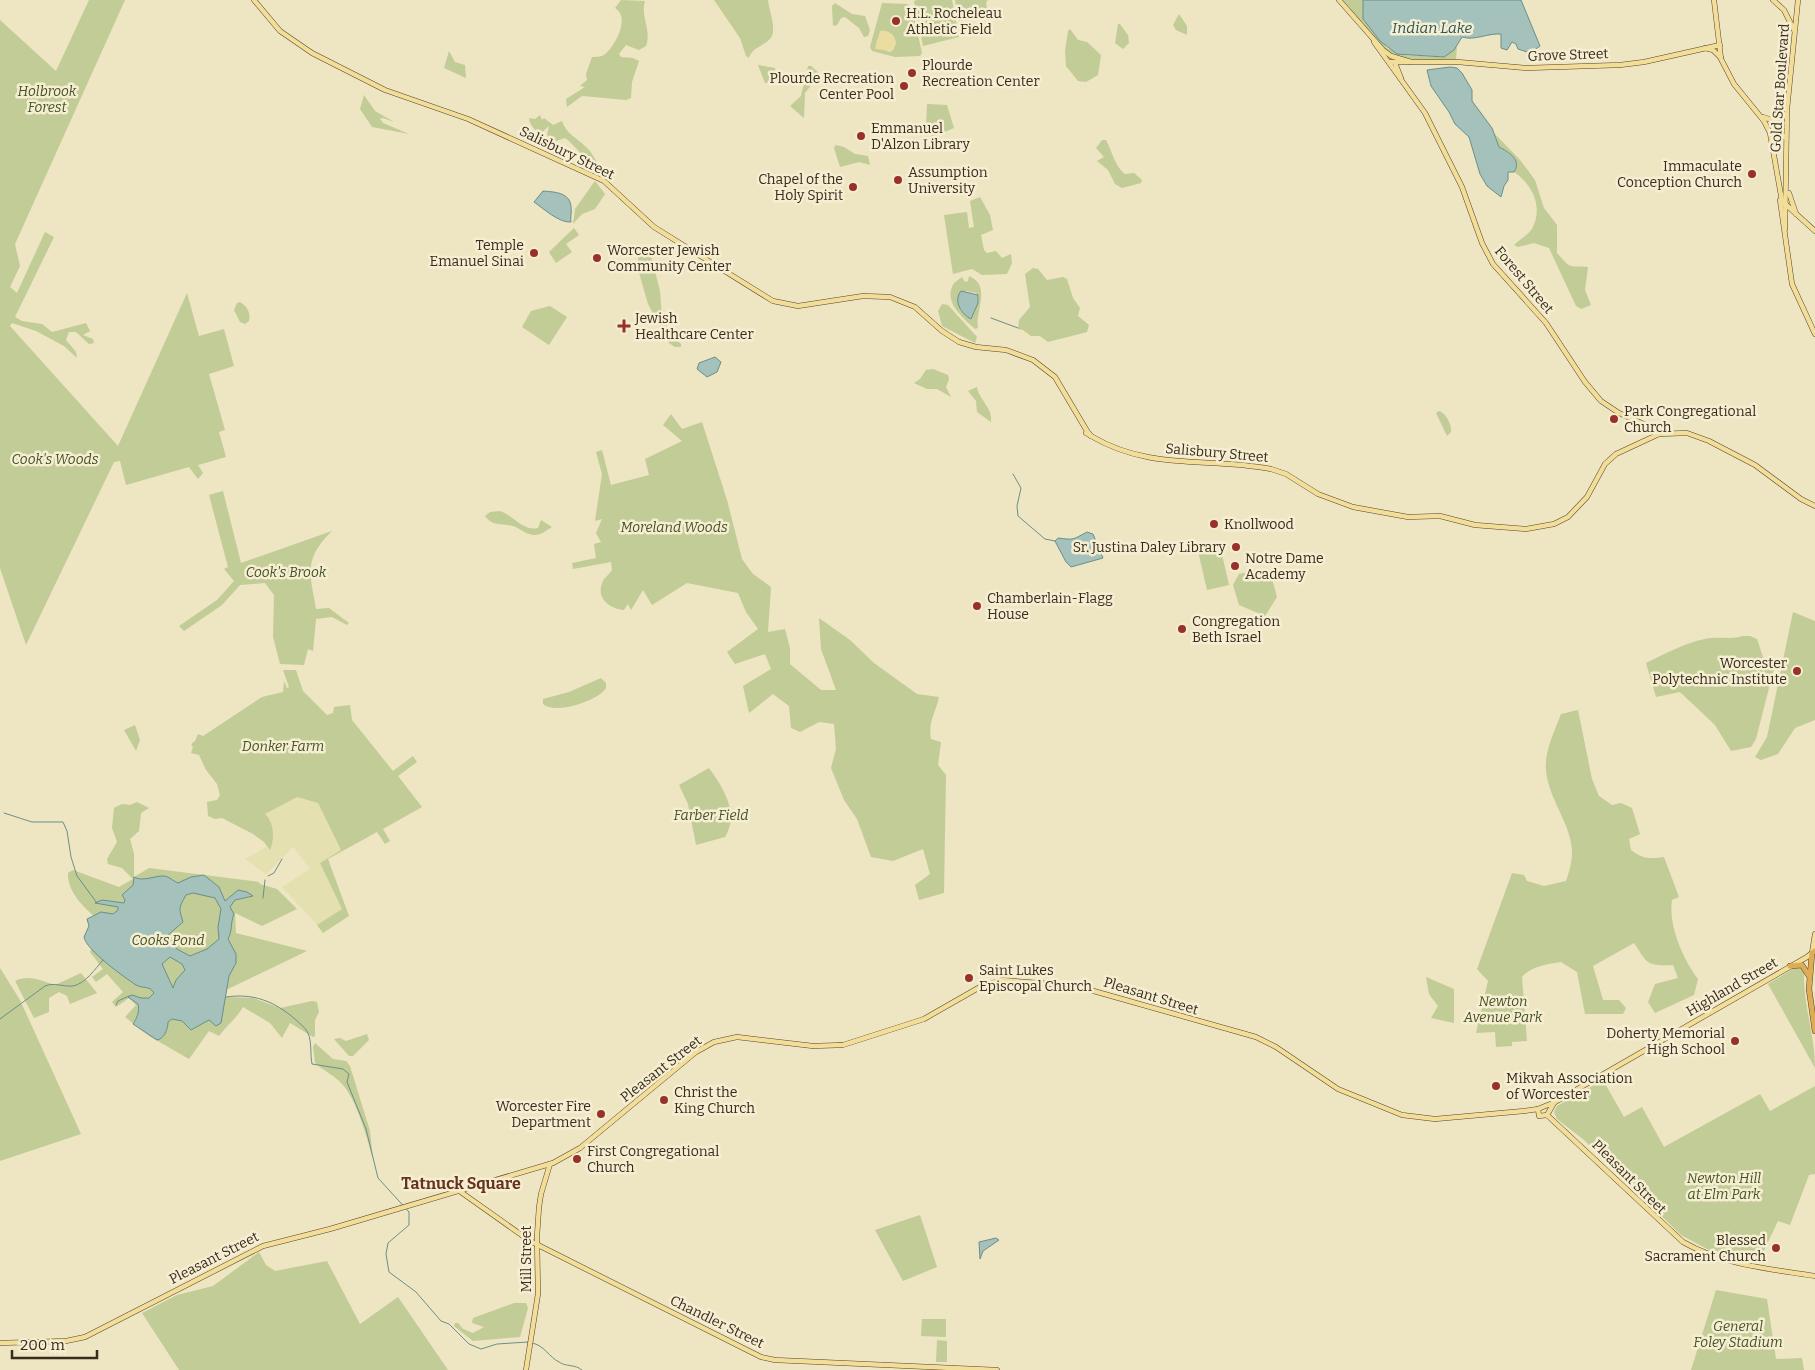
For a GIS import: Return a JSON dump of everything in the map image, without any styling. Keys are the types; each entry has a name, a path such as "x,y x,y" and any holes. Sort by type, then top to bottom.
{"highway":[{"path":"1813,952 1809,976 1810,1000 1815,1031"},
{"path":"1790,966 1800,964 1809,976"}],"main road":[{"name":"Salisbury Street","path":"254,0 280,31 312,53 385,90 468,119 604,181 651,225 773,300 798,306 868,296 890,297 918,310 942,331 959,342 976,347 1006,350 1033,360 1056,377 1087,431 1086,434 1122,452 1143,457 1271,469 1286,474 1318,494 1367,510 1408,517 1447,517 1494,528 1526,529 1551,525 1568,518 1587,497 1604,466 1612,457 1659,434 1687,433 1704,438 1760,468 1801,499 1815,506"},
{"name":"Grove Street","path":"1339,0 1374,42 1394,61 1409,63 1458,62 1528,68 1620,65 1644,62 1705,48 1720,47"},
{"path":"1773,0 1784,10 1795,32"},
{"name":"Gold Star Boulevard","path":"1785,229 1787,207 1787,114 1798,0"},
{"path":"1715,1 1722,59 1734,84 1759,115 1772,139 1792,284 1815,334"},
{"name":"Grove Street","path":"1374,42 1389,54 1394,61"},
{"path":"1705,48 1722,59"},
{"name":"Forest Street","path":"1394,61 1425,113 1462,187 1482,243 1491,261 1546,323 1596,395 1613,410 1655,428 1659,434"},
{"path":"1401,75 1409,63"},
{"path":"1759,115 1772,121 1780,120 1787,114"},
{"path":"1772,139 1774,135 1779,133 1784,134 1786,139"},
{"path":"1787,179 1790,199 1797,215"},
{"path":"1780,196 1787,207 1815,231"},
{"path":"1813,952 1815,934"},
{"name":"Highland Street","path":"1539,1110 1813,952"},
{"name":"Pleasant Street","path":"0,1343 66,1341 88,1336 257,1248 330,1229 550,1164 580,1148 696,1052 714,1042 737,1037 813,1046 843,1044 922,1019 980,987 1006,980 1076,986 1256,1037 1276,1047 1338,1090 1402,1115 1435,1119 1539,1110 1547,1113 1683,1242 1703,1253 1726,1260 1815,1276"},
{"name":"Highland Street","path":"1547,1113 1555,1102"},
{"path":"1539,1110 1541,1117 1547,1113"},
{"name":"Mill Street","path":"528,1370 528,1356 538,1294 537,1244 540,1194 550,1164"},
{"name":"Chandler Street","path":"458,1190 537,1244 765,1358 997,1370"}],"shaded area":[{"path":"297,797 318,803 341,850 320,863 343,909 317,925 282,887 310,869 293,847 266,874 245,859 268,846 252,821"}],"green space":[{"name":"Cook's Woods","path":"89,0 125,0 15,244 20,266 10,287 17,293 45,232 54,237 15,317 22,321 42,324 52,332 86,323 90,331 83,335 93,339 94,343 89,344 76,332 69,332 66,340 76,352 77,358 64,346 36,331 12,323 10,326 118,446 187,293 199,336 224,329 234,366 209,374 225,430 219,432 226,457 198,465 203,473 198,479 189,467 126,485 120,461 114,462 26,645 0,568 0,20 56,71"},
{"path":"621,0 645,1 644,12 648,35 646,46 639,50 626,45 619,54 621,57 633,58 639,61 632,82 631,98 626,100 582,96 567,107 566,99 585,87 580,86 587,80 586,74 592,57 604,55 617,39 622,18 620,12 615,8"},
{"path":"714,0 768,0 773,24 772,36 766,43 754,50 749,58 746,56 740,38"},
{"path":"952,0 959,37 923,46 914,1"},
{"path":"955,0 988,0 986,2 988,16 959,21"},
{"path":"1343,0 1363,0 1363,19 1387,48 1402,55 1444,57 1457,46 1456,60 1417,60 1395,55 1386,50 1370,34"},
{"path":"835,3 852,14 865,16 870,30 868,36 864,37 859,28 845,17 841,18 837,25 833,26 832,6"},
{"name":"H.L. Rocheleau Athletic Field","path":"882,3 907,4 912,7 922,53 920,56 895,57 872,51 870,47","holes":["893,35 896,43 890,52 878,48 876,45 878,38"]},
{"path":"1179,14 1187,26 1187,35 1176,30 1173,25"},
{"path":"1118,24 1128,35 1129,43 1123,49 1115,43"},
{"path":"1070,29 1078,40 1087,42 1101,55 1098,75 1086,82 1078,81 1066,66 1065,51 1068,31"},
{"path":"449,51 455,62 465,65 466,78 444,68"},
{"path":"758,65 775,68 775,82 765,83"},
{"path":"808,66 811,66 820,74 805,93 804,118 790,106 801,96"},
{"path":"364,95 375,111 394,122 383,118 380,119 383,123 409,134 372,127 360,109"},
{"path":"927,104 947,105 954,128 931,138 931,128 926,127"},
{"path":"540,115 542,120 544,118 553,125 562,121 569,133 591,153 598,163 597,170 565,138 556,141 547,135 549,126 541,133 535,129 530,123 529,118 535,119"},
{"path":"1494,133 1520,160 1535,180 1544,208 1557,225 1557,253 1571,266 1588,267 1585,290 1591,305 1581,309 1576,306 1549,248 1534,243 1518,247 1514,245 1527,235 1533,227 1536,219 1536,204 1531,189 1514,172 1516,164 1513,156 1499,147"},
{"path":"1102,140 1106,140 1116,163 1122,171 1125,174 1134,173 1142,180 1141,183 1122,188 1115,184 1108,170 1097,161 1104,157 1096,148"},
{"path":"836,145 844,147 855,154 868,156 870,165 859,162 840,167 834,148"},
{"path":"595,181 605,194 595,209 582,214 573,224 575,209"},
{"path":"980,197 990,215 993,230 981,235 984,250 987,253 996,251 1002,258 1011,254 1012,263 1007,274 982,275 972,269 953,274 944,215 967,212 969,228 974,227 970,201"},
{"path":"574,228 579,235 566,244 572,252 556,263 549,252"},
{"path":"642,252 647,253 652,259 660,291 662,318 673,337 681,344 681,347 675,347 669,343 648,304 638,269 638,254"},
{"path":"1033,268 1038,269 1047,280 1063,277 1067,279 1073,298 1080,308 1078,316 1089,325 1087,332 1048,342 1040,336 1031,336 1018,329 1019,320 1030,307 1025,274"},
{"path":"969,276 976,280 981,292 978,328 975,329 965,320 952,303 951,290 954,283 962,277 965,282 968,281","holes":["966,291 976,293 979,297 971,319 960,310"]},
{"path":"240,302 249,313 249,321 245,324 240,322 234,310 237,303"},
{"path":"942,304 948,305 977,337 975,343 942,326 938,311"},
{"path":"550,306 567,317 549,345 522,327 531,311"},
{"path":"933,369 948,375 949,379 946,387 951,397 937,389 927,389 914,383 920,379 926,370"},
{"path":"977,387 990,412 991,422 977,412 976,401 968,391"},
{"path":"1439,411 1446,417 1451,426 1451,432 1447,436 1436,413"},
{"name":"Moreland Woods","path":"671,414 682,429 702,422 727,500 742,559 753,574 771,587 768,632 785,629 790,648 790,664 821,690 836,690 821,649 819,618 850,640 874,663 917,694 939,697 930,733 931,739 941,742 938,765 946,775 944,893 919,900 915,885 930,874 923,849 893,861 871,857 857,819 844,800 831,768 836,749 834,724 819,722 800,732 791,728 789,706 773,694 749,713 743,686 771,669 765,654 735,664 727,652 758,629 746,612 738,593 687,583 652,605 643,590 631,610 628,604 624,610 608,604 602,596 601,585 612,570 611,562 573,569 572,563 596,558 594,544 601,542 596,533 602,519 595,521 602,474 596,452 602,450 611,485 649,475 645,459 682,441 663,425"},
{"name":"Cook's Brook","path":"223,491 241,563 332,531 316,550 311,567 316,609 329,608 349,623 347,625 332,617 316,619 313,651 308,649 304,665 280,664 273,637 274,595 265,583 240,585 222,605 184,631 179,626 217,600 234,581 224,569 228,567 209,495"},
{"path":"500,511 528,528 538,528 541,520 552,527 539,534 532,535 513,526 491,522 485,516 490,512"},
{"path":"1220,546 1229,585 1207,590 1198,551"},
{"path":"1257,570 1259,578 1271,575 1277,597 1265,616 1239,605 1233,585 1239,574"},
{"name":"Worcester Polytechnic Institute","path":"1793,612 1815,621 1815,720 1795,728 1778,754 1761,760 1755,757 1767,737"},
{"path":"1743,636 1757,639 1765,663 1769,666 1775,664 1756,739 1751,747 1731,751 1715,725 1680,692 1656,697 1646,663 1697,641 1710,638"},
{"name":"Donker Farm","path":"283,670 296,670 303,691 327,715 333,713 334,707 350,705 352,720 393,771 413,756 417,762 398,776 422,807 383,829 390,841 385,844 377,832 328,859 349,916 323,933 317,925 342,909 320,863 341,850 318,803 297,797 265,814 270,821 273,831 273,841 270,850 264,842 253,834 222,818 215,819 208,816 207,802 217,800 220,795 217,784 206,770 199,755 191,753 193,747 191,744 195,741 198,734 203,736 262,697 283,692 284,681 287,688 289,687"},
{"path":"601,678 606,683 606,688 586,702 557,708 543,704 543,699 569,692"},
{"name":"Newton Avenue Park","path":"1578,710 1592,779 1599,796 1612,805 1621,803 1632,808 1640,834 1629,839 1631,850 1647,858 1664,857 1679,897 1672,900 1671,910 1675,931 1682,952 1698,979 1694,995 1655,1013 1648,1002 1655,984 1678,978 1673,965 1652,964 1645,959 1634,943 1593,966 1603,1000 1619,1000 1626,1008 1623,1014 1585,1014 1577,972 1561,962 1540,966 1530,970 1522,977 1527,1041 1512,1042 1512,1046 1496,1047 1495,1032 1476,1033 1488,981 1477,969 1512,873 1524,875 1527,881 1544,886 1566,881 1572,854 1571,844 1569,833 1551,791 1546,763 1550,741 1561,714"},
{"path":"135,725 140,740 136,751 124,730"},
{"name":"Farber Field","path":"709,768 720,784 728,801 731,819 725,837 696,845 688,804 679,785"},
{"name":"Cooks Pond","path":"137,802 149,808 141,813 139,831 130,839 134,854 134,877 149,868 259,882 260,884 277,889 297,909 262,926 235,913 236,933 307,951 226,990 226,997 253,998 280,1008 312,1001 317,1002 319,1012 315,1020 315,1036 313,1037 290,1023 282,1038 270,1023 243,1007 219,1036 209,1031 189,1059 149,1036 125,1017 136,1005 129,998 116,1007 112,1002 123,992 107,974 96,982 92,977 103,969 90,952 96,937 95,917 73,892 68,880 68,873 73,870 119,887 133,879 122,868 108,864 107,859 117,842 112,828 114,808 122,804 130,805"},
{"path":"1796,967 1802,968 1804,972 1805,996 1815,1068 1768,984"},
{"path":"0,968 20,1000 81,1134 0,1161"},
{"path":"81,973 97,993 70,1004 67,996 59,992 49,998 49,1012 34,1018 15,981 30,978 55,985"},
{"path":"1426,977 1454,989 1454,1023 1431,1018 1438,1006 1429,994"},
{"path":"367,1034 369,1040 353,1056 349,1056 334,1039 340,1038 346,1041"},
{"path":"315,1043 333,1059 346,1061 350,1066 370,1131 373,1159 361,1120 347,1091 339,1081 315,1063 313,1047"},
{"name":"Newton Hill at Elm Park","path":"1603,1080 1624,1117 1642,1107 1664,1147 1760,1094 1770,1111 1815,1086 1815,1174 1809,1175 1790,1225 1778,1221 1758,1263 1711,1251 1681,1235 1584,1140 1557,1119 1554,1112 1557,1106"},
{"path":"920,1215 937,1267 903,1281 875,1230"},
{"path":"259,1252 266,1265 275,1271 327,1261 360,1324 398,1297 448,1370 179,1370 142,1313 177,1295 213,1286"},
{"name":"General Foley Stadium","path":"1716,1290 1767,1299 1776,1359 1802,1358 1804,1370 1691,1370"},
{"path":"514,1303 526,1303 528,1308 520,1337 473,1341 454,1326 455,1323 458,1323 463,1329 473,1333 484,1327 472,1323 473,1318"},
{"path":"922,1319 946,1319 946,1337 921,1336"},
{"path":"937,1340 947,1341 947,1362 936,1362"}],"sand":[{"path":"880,31 891,33 894,37 896,43 892,51 875,49"}],"water":[{"name":"Indian Lake","path":"1363,0 1521,0 1540,46 1530,53 1518,49 1516,44 1512,42 1507,50 1501,48 1501,34 1496,34 1471,38 1462,37 1454,50 1444,57 1397,54 1380,41 1363,19"},
{"path":"1457,68 1462,73 1472,90 1472,101 1492,128 1499,147 1510,154 1515,160 1516,168 1514,172 1508,172 1508,180 1501,197 1487,186 1480,174 1469,137 1455,124 1431,86 1427,70"},
{"path":"543,191 561,194 568,198 571,207 571,222 557,218 534,202"},
{"path":"961,291 978,295 978,303 971,319 959,307 958,299"},
{"path":"715,357 721,362 717,372 707,377 697,369 699,363"},
{"path":"1087,532 1093,534 1103,558 1071,567 1066,562 1055,541 1058,538 1073,539"},
{"path":"204,875 219,887 225,901 238,890 253,896 235,900 230,907 234,914 228,939 236,954 236,963 229,976 221,1023 216,1026 209,1020 191,1030 182,1021 172,1019 168,1022 164,1036 157,1040 133,1024 139,1007 138,1004 128,997 132,995 149,998 154,993 148,988 130,981 91,949 84,937 89,926 87,919 101,912 113,914 118,910 118,907 95,903 102,900 124,903 125,900 122,895 133,885 134,877 144,879 165,876 178,883 191,877","holes":["193,893 215,898 221,909 218,927 219,939 207,949 190,956 177,949 168,935 183,922 180,906 186,895","170,957 182,964 185,970 176,980 173,988 162,964"]},
{"path":"996,1238 999,1240 983,1251 980,1259 979,1242"}],"waterway":[{"path":"991,318 1018,328"},
{"path":"1013,474 1021,488 1017,506 1018,516 1045,539 1055,541"},
{"path":"4,813 32,822 63,822 67,831 71,857 77,876 97,903"},
{"path":"268,876 274,873 282,859"},
{"path":"263,898 265,880"},
{"path":"0,1019 45,986 52,984 77,985 90,976 103,960"},
{"path":"116,1005 118,1001 129,996"},
{"path":"226,997 254,997 279,1007 304,1027 308,1033 312,1064 343,1069 349,1074 347,1082 366,1129 378,1178 409,1212 409,1225 388,1243 386,1254 389,1272 416,1292 441,1321 449,1324 469,1344 481,1349 497,1344 528,1342"},
{"path":"532,1343 540,1346 562,1364 582,1370"}],"place":[{"name":"H.L. Rocheleau Athletic Field","path":"896,21"},
{"name":"Plourde Recreation Center","path":"912,73"},
{"name":"Plourde Recreation Center Pool","path":"904,86"},
{"name":"Emmanuel D'Alzon Library","path":"861,136"},
{"name":"Immaculate Conception Church","path":"1752,174"},
{"name":"Assumption University","path":"898,180"},
{"name":"Chapel of the Holy Spirit","path":"853,187"},
{"name":"Temple Emanuel Sinai","path":"534,253"},
{"name":"Worcester Jewish Community Center","path":"597,258"},
{"name":"Jewish Healthcare Center","path":"624,326"},
{"name":"Park Congregational Church","path":"1614,419"},
{"name":"Knollwood","path":"1214,524"},
{"name":"Sr. Justina Daley Library","path":"1236,547"},
{"name":"Notre Dame Academy","path":"1235,566"},
{"name":"Chamberlain-Flagg House","path":"977,606"},
{"name":"Congregation Beth Israel","path":"1182,629"},
{"name":"Worcester Polytechnic Institute","path":"1797,671"},
{"name":"Saint Lukes Episcopal Church","path":"969,978"},
{"name":"Doherty Memorial High School","path":"1735,1041"},
{"name":"Mikvah Association of Worcester","path":"1496,1086"},
{"name":"Christ the King Church","path":"664,1100"},
{"name":"Worcester Fire Department","path":"601,1114"},
{"name":"First Congregational Church","path":"577,1159"},
{"name":"Blessed Sacrament Church","path":"1776,1248"}],"district":[{"name":"Tatnuck Square","path":"461,1183"}],"park label":[{"name":"Holbrook Forest","path":"47,99"}]}
